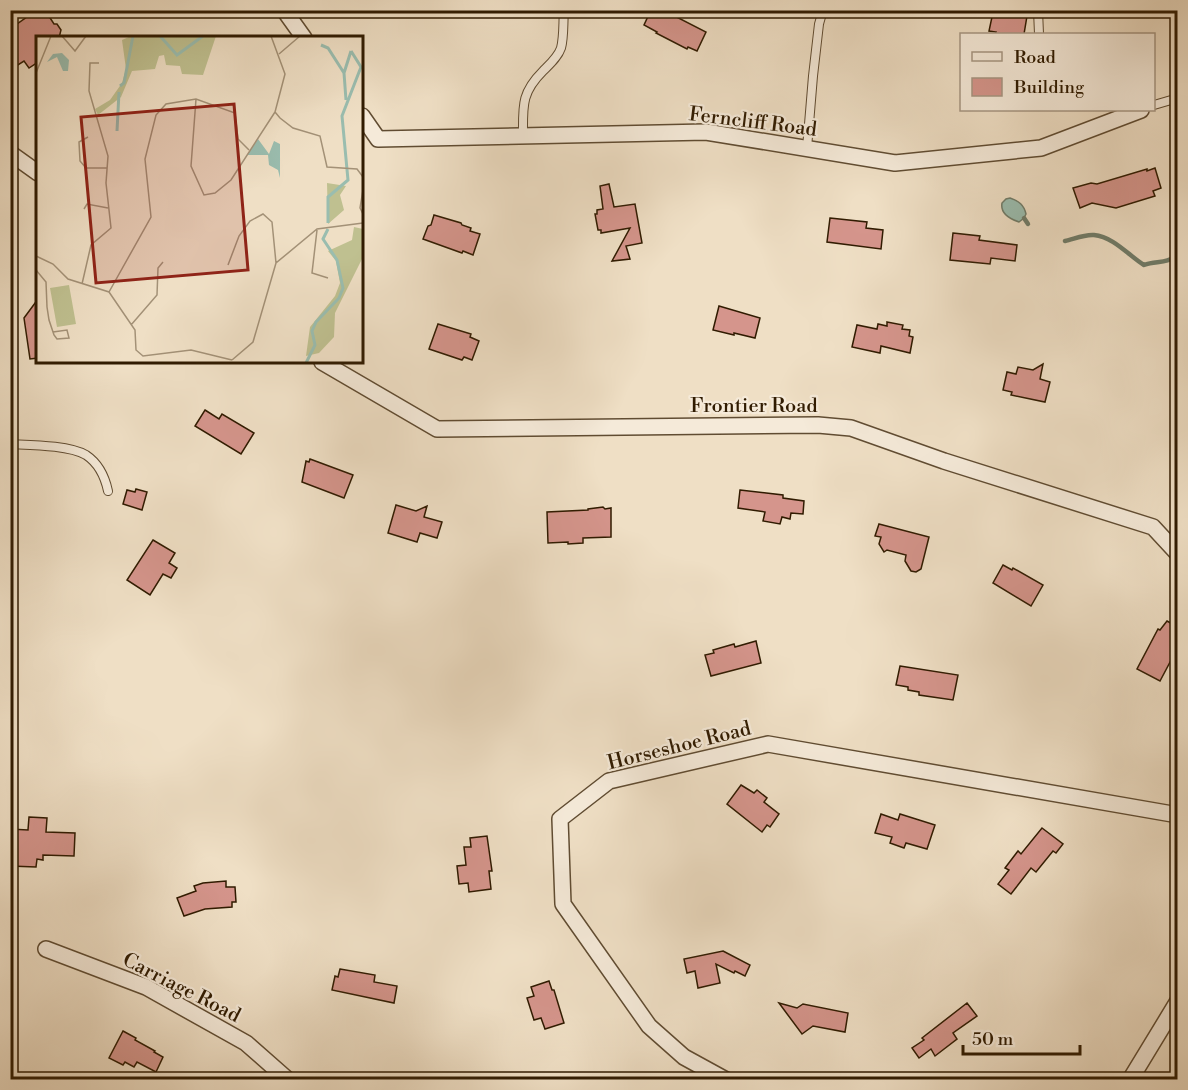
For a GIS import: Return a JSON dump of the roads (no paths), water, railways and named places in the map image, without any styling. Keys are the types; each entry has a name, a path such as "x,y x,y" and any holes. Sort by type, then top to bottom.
{"street":[{"path":"284,10 303,36"},
{"name":"Ferncliff Road","path":"363,118 378,139 706,132 895,163 1041,148 1138,111"},
{"path":"10,153 36,172"},
{"name":"Frontier Road","path":"324,363 437,429 806,425 850,428 944,461 1153,527 1178,554"},
{"name":"Horseshoe Road","path":"726,1080 684,1057 649,1026 563,904 560,819 609,781 768,744 1178,815"},
{"name":"Carriage Road","path":"46,949 146,987 246,1042 288,1080"},
{"path":"1130,1080 1178,1001"}],"lane":[{"path":"524,135 524,100 532,84 561,49 564,10"},
{"path":"807,148 819,24 823,10"},
{"path":"1038,10 1040,33"},
{"path":"1155,105 1178,98"},
{"path":"10,444 68,449 85,455 105,478 108,491"}],"waterway":[{"path":"1024,218 1028,224"},
{"path":"1065,241 1087,235 1101,236 1115,243 1144,265 1165,261 1178,254"}]}
